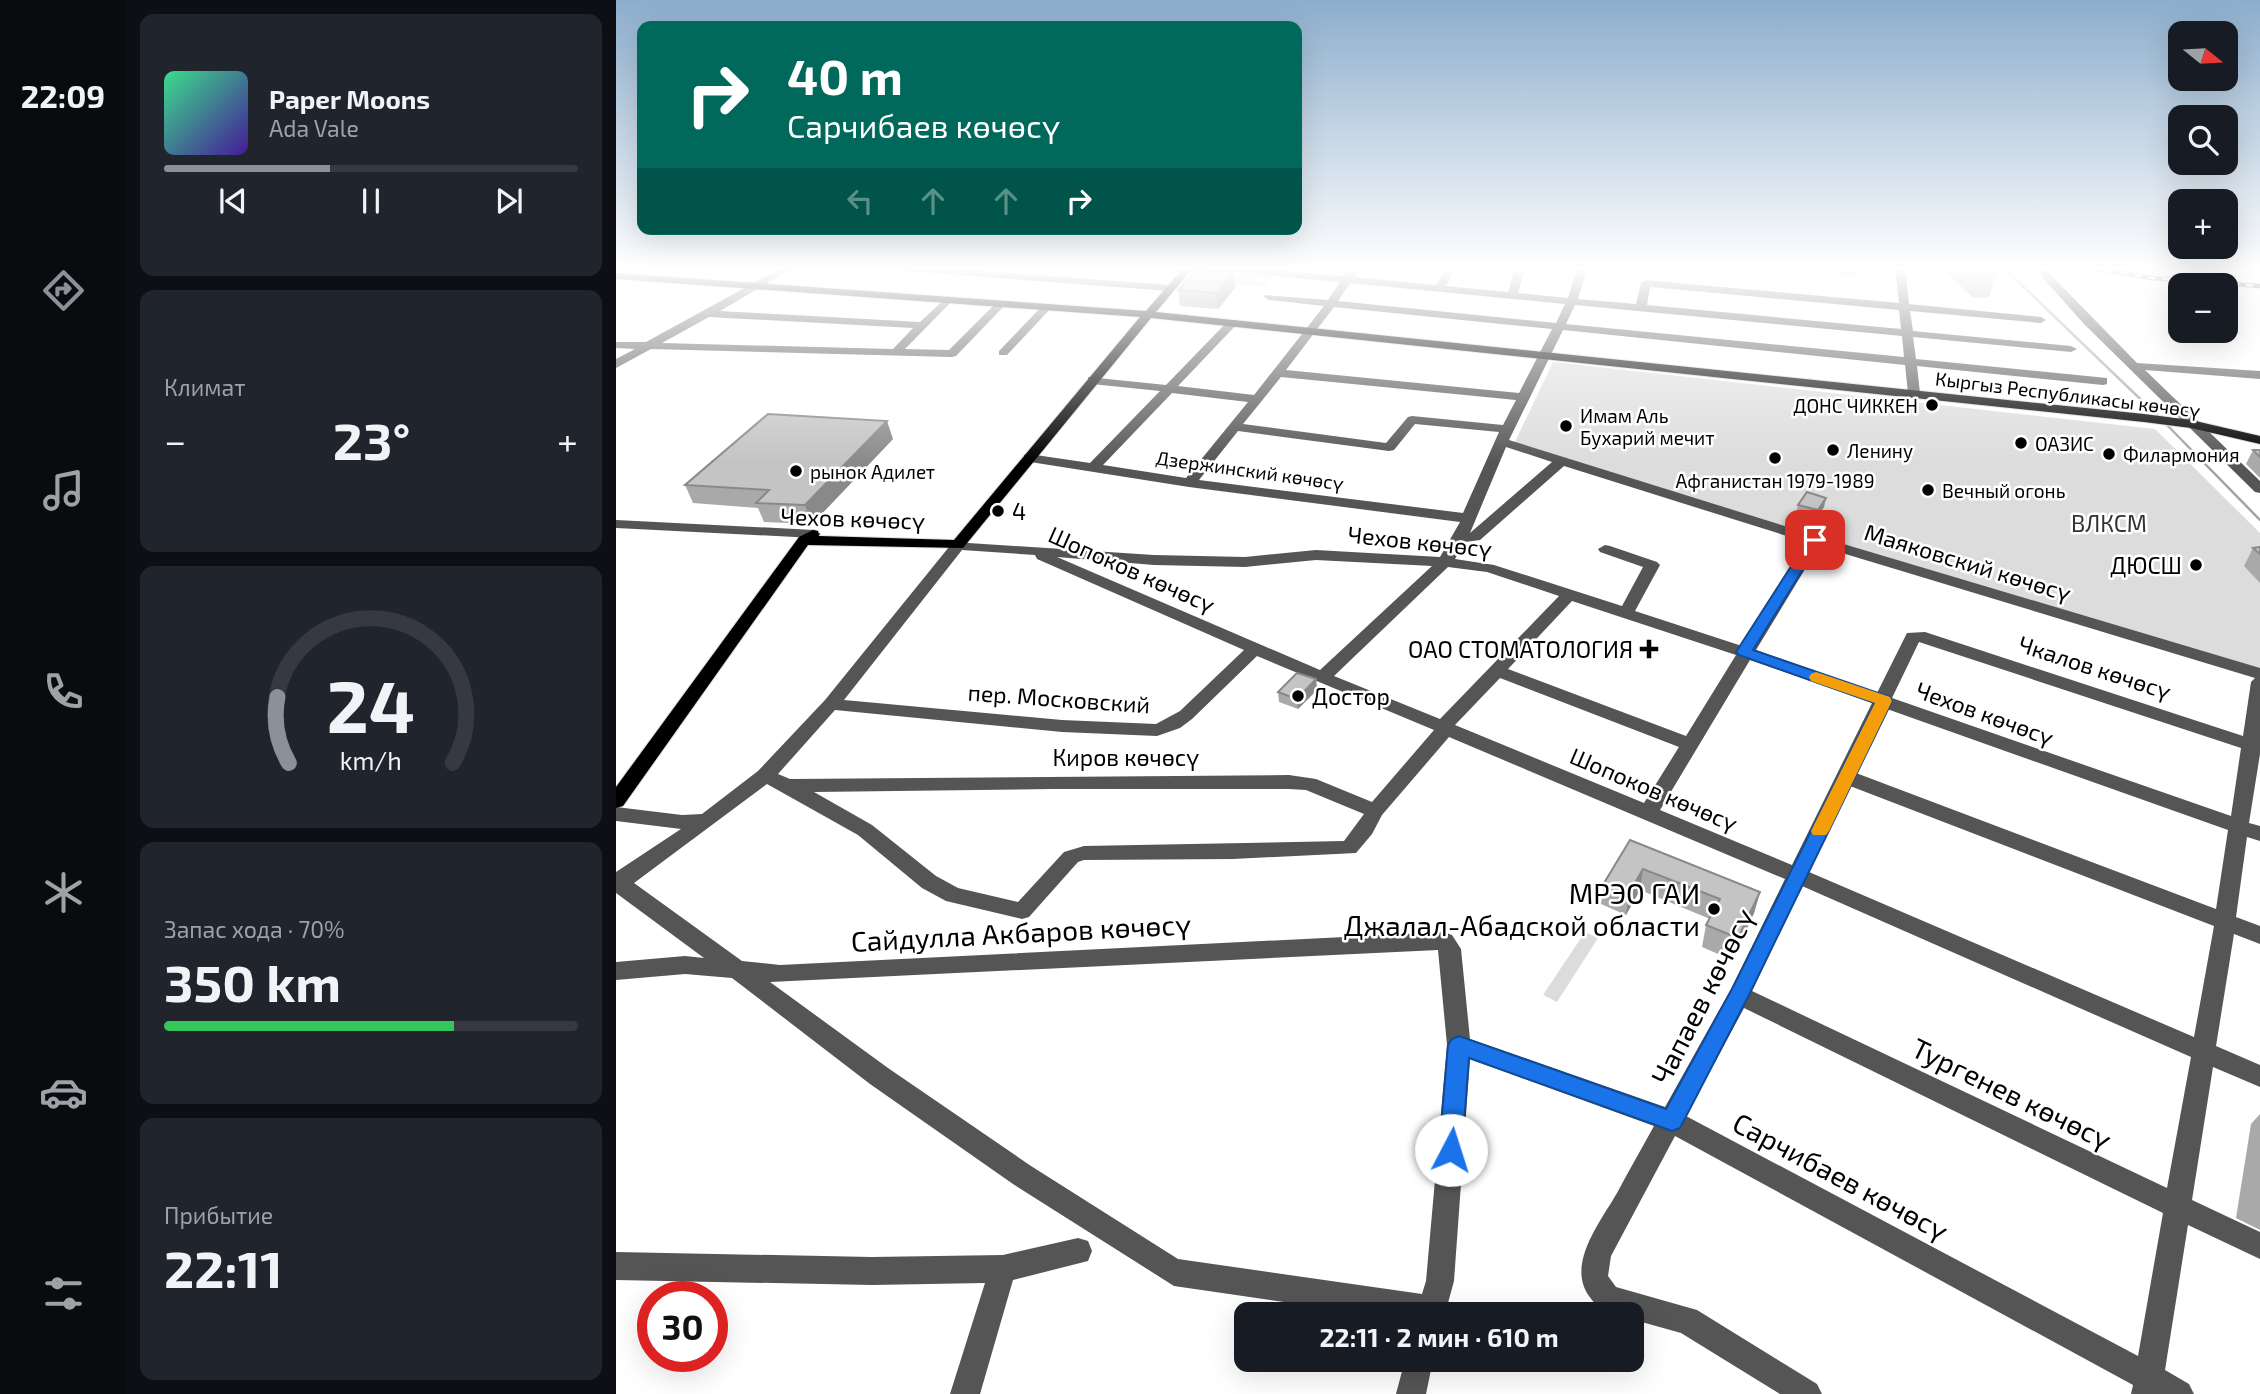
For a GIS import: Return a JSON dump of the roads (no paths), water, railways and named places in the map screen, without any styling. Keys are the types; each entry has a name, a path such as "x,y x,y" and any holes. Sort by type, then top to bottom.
{"main road":[{"path":"961,541 1131,333"},
{"name":"Кыргыз Республикасы көчөсү","path":"1331,333 2191,424 2260,440"},
{"path":"616,801 809,537"},
{"name":"Чехов көчөсү","path":"809,537 961,541"}],"street":[{"path":"616,364 669,333"},
{"path":"896,352 914,333"},
{"path":"616,345 952,354 973,333"},
{"path":"1003,354 1023,333"},
{"path":"1093,468 1222,333"},
{"path":"1189,483 1310,333"},
{"path":"1323,677 1445,562 1460,538 1466,518 1505,435 1557,333"},
{"path":"1631,333 2102,381"},
{"path":"1907,333 1914,393"},
{"path":"1908,333 2071,349"},
{"path":"2099,333 2260,489"},
{"path":"2132,366 2260,375"},
{"path":"1278,373 1523,397"},
{"path":"1092,380 1258,399"},
{"name":"Маяковский көчөсү","path":"1236,427 1389,447 1412,419 1505,435 1561,461 2260,674"},
{"name":"Дзержинский көчөсү","path":"1029,458 1189,483 1466,518"},
{"path":"1460,538 1475,537 1561,461"},
{"name":"Чехов көчөсү","path":"616,524 809,537"},
{"name":"Чехов көчөсү","path":"616,529 809,537"},
{"path":"1648,813 1744,652 1815,540"},
{"path":"961,541 831,704 765,776 706,821 617,882 878,1076 1022,1175 1174,1272 1368,1302"},
{"name":"Чехов көчөсү","path":"961,541 1029,550 1180,561 1245,562 1316,555 1445,562 1489,568 1627,611 2249,830"},
{"path":"1605,549 1652,565 1627,611"},
{"name":"Шопоков көчөсү","path":"1029,550 1255,649 1797,875 2260,1076"},
{"path":"788,786 865,830 929,882 953,895 1021,911 1070,857 1084,853 1349,848 1365,829 1375,811 1444,728 1495,670 1571,593"},
{"name":"Чапаев көчөсү","path":"1807,1394 1687,1320 1608,1299 1594,1280 1598,1253 1739,995 1913,637"},
{"name":"Чкалов көчөсү","path":"1913,637 1925,637 2255,746"},
{"name":"пер. Московский","path":"831,704 1062,726 1157,730 1174,724 1186,715 1255,649"},
{"path":"1495,670 1689,744"},
{"path":"2146,1385 2225,922 2249,830 2260,682"},
{"name":"Киров көчөсү","path":"765,776 788,786 1289,782 1309,784 1375,811"},
{"path":"1847,777 2260,935"},
{"path":"616,814 682,822 706,821"},
{"name":"Сайдулла Акбаров көчөсү","path":"616,971 685,965 780,974 1444,941 1450,949 1459,1045"},
{"name":"Тургенев көчөсү","path":"1739,995 2260,1246"},
{"path":"1435,1302 1440,1281 1459,1045"},
{"name":"Сарчибаев көчөсү","path":"1459,1045 1672,1121 2146,1385 2179,1394"},
{"path":"616,1266 840,1271 1003,1269 1078,1251"},
{"path":"965,1394 1003,1269"},
{"path":"1410,1394 1416,1372"}],"waterway":[{"path":"2072,333 2159,417"},
{"path":"2166,424 2260,520"}],"place":[{"name":"ДОНС ЧИККЕН","path":"1932,405"},
{"name":"Имам Аль Бухарий мечит","path":"1566,426"},
{"name":"ОАЗИС","path":"2021,443"},
{"name":"Ленину","path":"1833,450"},
{"name":"Филармония","path":"2109,454"},
{"name":"Афганистан 1979-1989","path":"1775,458"},
{"name":"рынок Адилет","path":"796,471"},
{"name":"Вечный огонь","path":"1928,490"},
{"name":"4","path":"998,511"},
{"name":"ДЮСШ","path":"2196,565"},
{"name":"ОАО СТОМАТОЛОГИЯ","path":"1649,649"},
{"name":"Достор","path":"1298,696"},
{"name":"МРЭО ГАИ Джалал-Абадской области","path":"1714,909"}],"park label":[{"name":"ВЛКСМ","path":"2109,523"}]}
